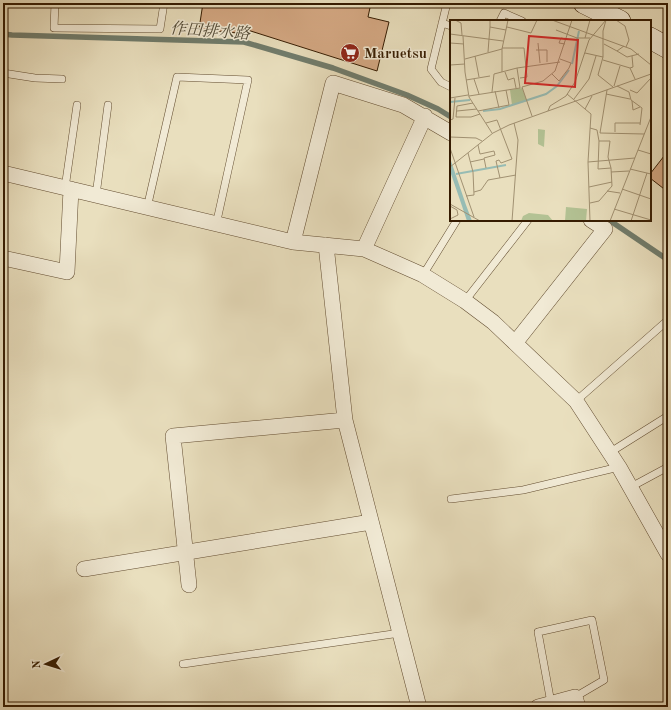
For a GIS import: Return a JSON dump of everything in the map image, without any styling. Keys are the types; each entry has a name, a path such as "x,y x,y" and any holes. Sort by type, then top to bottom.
{"main road":[{"path":"584,3 618,20"},
{"path":"651,39 668,48"}],"street":[{"path":"293,242 333,83 403,105 425,116 450,132"},
{"path":"364,249 425,116"},
{"path":"3,174 293,242 364,249 423,275 465,301 493,322 576,401 630,488 663,535 668,554"},
{"path":"3,258 67,272 68,189"},
{"path":"515,343 605,229 593,221"},
{"path":"326,245 345,420 419,707"},
{"path":"189,585 173,436 345,420"},
{"path":"84,569 371,522"},
{"path":"544,705 577,702"}],"lane":[{"path":"55,3 54,28 160,30 164,3"},
{"path":"447,3 431,69 441,82 450,86"},
{"path":"500,20 504,13 520,20"},
{"path":"442,23 450,26"},
{"path":"3,73 35,78 62,79"},
{"path":"147,208 177,77 248,80 216,225"},
{"path":"68,189 76,105"},
{"path":"96,195 108,105"},
{"path":"423,275 456,221"},
{"path":"465,301 527,221"},
{"path":"576,401 668,320"},
{"path":"609,453 668,416"},
{"path":"451,499 523,490 618,468"},
{"path":"630,488 668,468"},
{"path":"544,705 538,632 592,620 604,680 577,702"},
{"path":"183,664 400,633"}],"building":[{"name":"Maruetsu","path":"203,3 371,3 368,17 389,22 377,71 238,27 237,33 199,29"},
{"path":"668,151 668,192 651,179 651,173"}],"waterway":[{"name":"作田排水路","path":"3,34 244,42 333,68 407,95 438,109 450,116"},
{"name":"作田排水路","path":"610,221 668,260"}],"place":[{"name":"Maruetsu","path":"350,53"}]}
